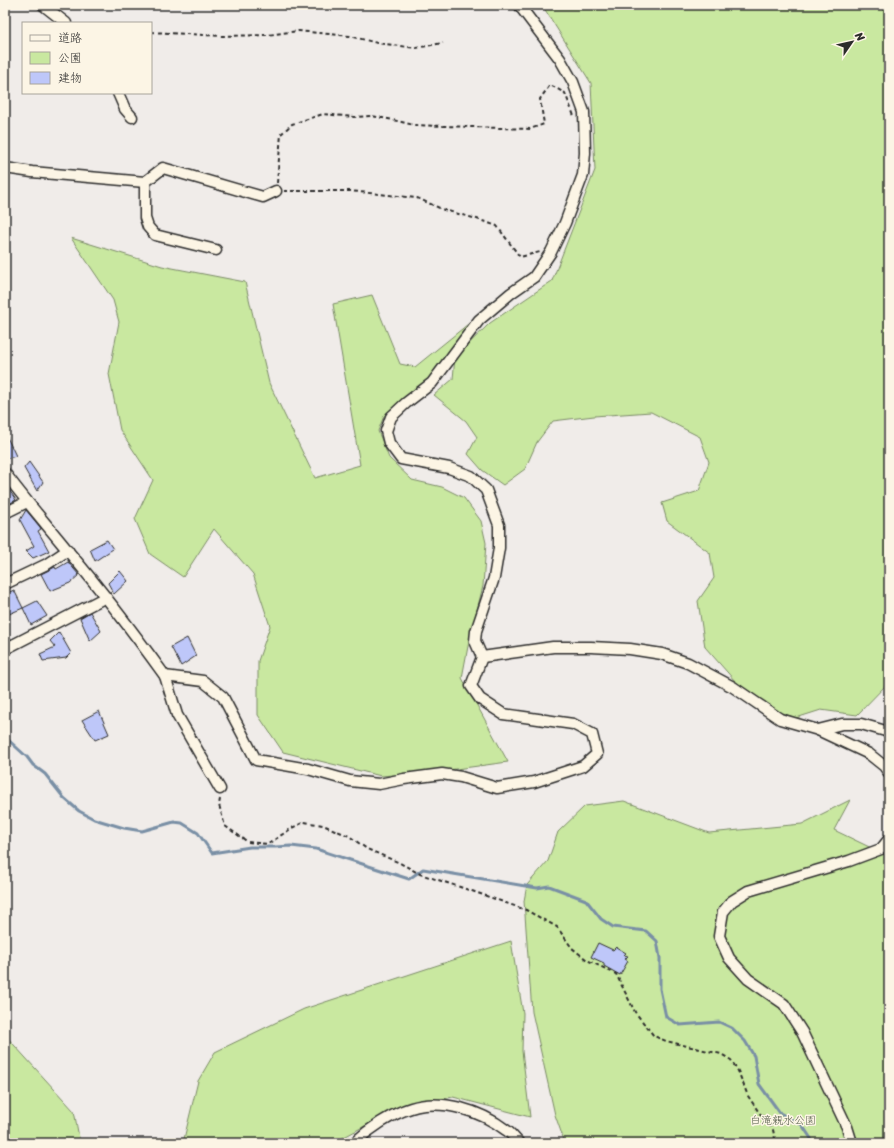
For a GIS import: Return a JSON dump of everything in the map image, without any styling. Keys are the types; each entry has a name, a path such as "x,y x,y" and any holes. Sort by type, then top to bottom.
{"street":[{"path":"43,5 65,22"},
{"path":"165,676 203,681 223,697 256,760 308,769 350,781 379,784 404,778 442,774 461,777 498,788 534,782 584,766 597,754 592,734 573,724 503,714 480,699 471,686 482,657 475,641 476,631 494,578 500,548 498,525 486,490 471,476 449,468 401,459 389,443 386,431 391,417 406,403 432,384 479,320 511,292 534,277 551,252 566,223 583,175 585,153 584,112 573,82 560,60 519,5"},
{"path":"118,94 125,109 132,117"},
{"path":"5,168 32,172 146,182 163,168 263,197 276,191"},
{"path":"146,182 144,218 155,235 216,250"},
{"path":"5,473 27,502 106,597 165,676 177,715 220,788"},
{"path":"5,514 27,502"},
{"path":"5,584 48,564 68,550"},
{"path":"5,649 106,597"},
{"path":"482,657 553,647 630,649 662,654 688,663 733,687 780,719 818,730 869,754 884,766 889,773"},
{"path":"818,730 842,724 861,724 889,732"},
{"path":"852,1143 847,1127 802,1032 784,1004 748,979 729,958 719,936 724,912 732,901 748,891 849,861 882,848 889,839"},
{"path":"354,1143 364,1134 389,1118 411,1107 430,1104 451,1106 471,1111 489,1118 507,1131 519,1143"}],"path":[{"path":"152,32 222,36 267,35 298,31 350,36 377,43 416,48 443,43"},
{"path":"551,252 543,251 520,257 497,226 444,210 417,198 350,191 276,191 281,134 292,124 323,114 354,117 372,116 414,125 530,129 544,124 540,99 550,85 565,93 576,122"},
{"path":"220,788 219,805 225,826 248,842 268,844 304,822 323,825 349,836 367,849 400,863 413,871 526,910 557,927 572,948 587,960 616,974 635,1012 654,1036 666,1041 721,1054 731,1060 738,1072 748,1096 774,1130 776,1143"}],"green space":[{"path":"544,5 889,5 889,682 857,715 821,710 796,718 771,709 735,681 705,647 698,601 714,578 710,553 667,521 662,503 699,491 709,462 700,437 651,412 594,416 553,421 537,442 525,469 503,485 482,470 468,454 477,437 466,421 434,395 453,379 455,357 490,323 552,281 595,170 591,83 544,8"},
{"path":"71,238 162,266 245,282 269,383 315,478 360,465 333,304 372,295 400,364 415,367 499,299 431,380 384,416 378,431 389,458 412,480 442,487 464,498 481,521 486,543 483,586 469,641 462,678 508,762 441,771 381,776 283,752 258,715 258,661 270,626 253,574 214,529 183,577 150,554 135,519 153,480 120,430 109,374 119,322 113,300"},
{"name":"白滝親水公園","path":"850,800 834,830 888,856 889,855 889,1143 565,1143 555,1115 532,1012 524,901 527,885 548,861 558,832 585,806 624,801 709,833 802,824"},
{"path":"511,941 523,1013 522,1051 530,1117 453,1097 398,1108 333,1143 183,1143 198,1081 215,1052 304,1009"},
{"path":"5,1035 74,1111 80,1143 5,1143"}],"building":[{"path":"5,433 16,456 5,459"},
{"path":"29,462 43,482 37,491 24,468"},
{"path":"5,484 16,500 5,506"},
{"path":"26,510 40,527 41,529 38,531 49,551 33,558 26,551 34,546 20,520"},
{"path":"107,540 113,549 95,561 90,549"},
{"path":"68,562 79,575 70,583 50,591 41,574 55,567 56,569"},
{"path":"120,571 128,581 114,594 108,583"},
{"path":"14,590 23,608 9,614 5,604 5,594"},
{"path":"37,601 47,616 31,625 23,608"},
{"path":"90,612 101,631 90,641 80,618"},
{"path":"59,632 71,653 66,658 43,661 40,654 55,647 50,641"},
{"path":"187,638 196,656 181,666 171,647"},
{"path":"99,711 109,734 95,740 82,720"},
{"path":"598,943 613,950 616,947 626,953 624,955 628,956 625,959 628,961 620,975 604,966 604,963 591,957"}],"waterway":[{"path":"5,737 27,757 33,765 45,774 64,798 79,811 94,819 124,828 142,831 174,822 182,823 198,833 212,853 250,847 291,846 316,849 409,879 423,869 537,888 549,886 586,900 601,919 613,927 646,931 657,941 660,958 660,989 666,1017 680,1025 719,1022 732,1028 745,1041 754,1056 759,1084 780,1113 802,1125 814,1143"}]}
